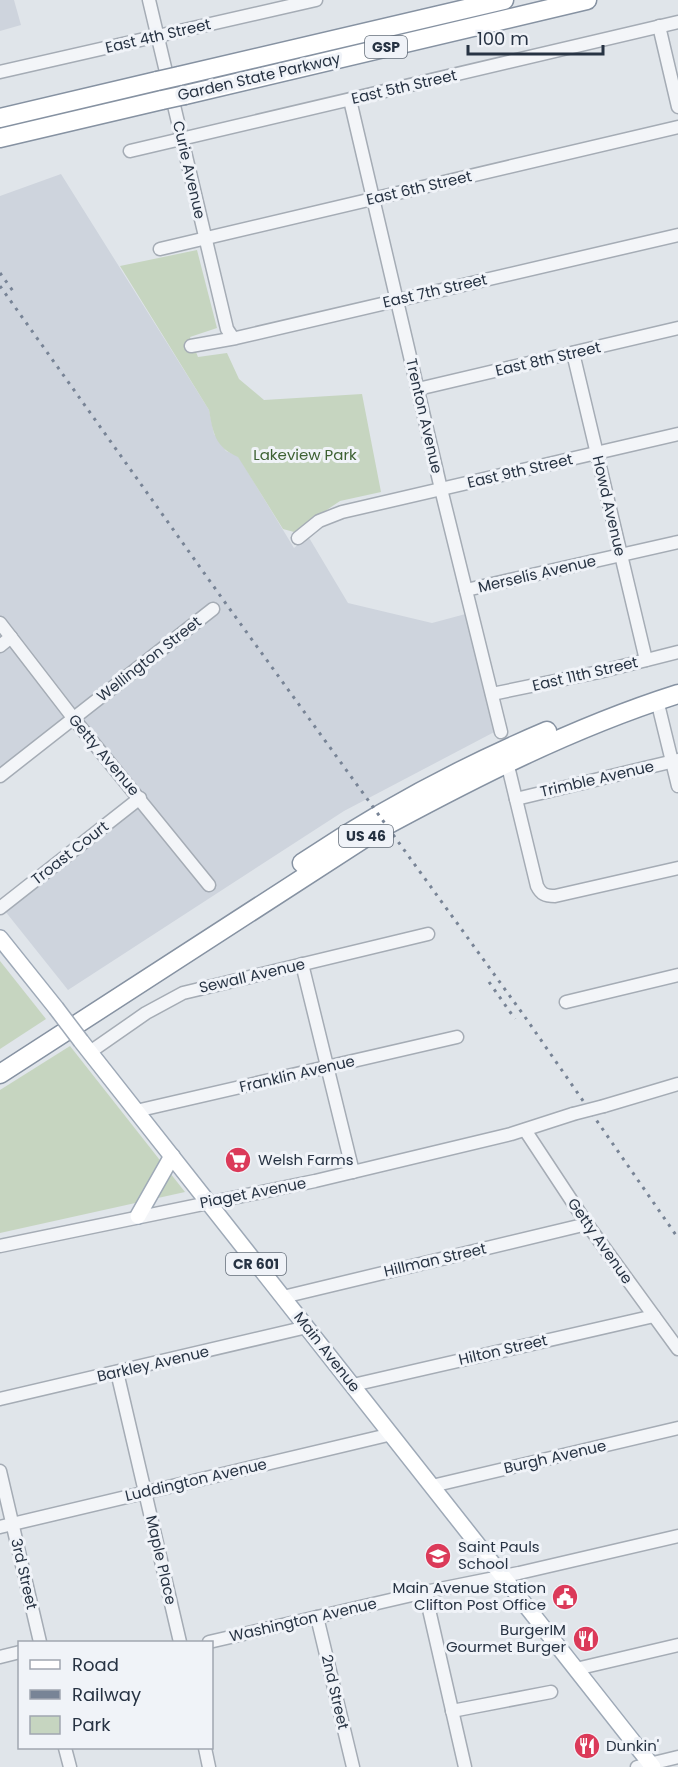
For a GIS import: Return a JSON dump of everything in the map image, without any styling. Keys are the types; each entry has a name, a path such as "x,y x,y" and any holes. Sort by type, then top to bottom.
{"highway":[{"name":"Garden State Parkway","path":"0,118 504,0"},
{"name":"Garden State Parkway","path":"0,138 587,0"},
{"name":"US 46","path":"0,1074 374,832 502,758 599,710 678,682"},
{"name":"US 46","path":"0,1060 338,839 402,801 502,758 678,694"},
{"path":"501,732 502,758"}],"main road":[{"name":"Main Avenue","path":"0,938 576,1669 647,1766"},
{"path":"138,1216 172,1156"}],"street":[{"name":"Curie Avenue","path":"149,0 227,329 233,338"},
{"name":"East 4th Street","path":"0,72 316,0"},
{"name":"East 5th Street","path":"130,151 678,22"},
{"path":"659,26 678,107"},
{"name":"Trenton Avenue","path":"350,100 441,489 501,732"},
{"name":"East 6th Street","path":"160,249 678,128"},
{"name":"East 7th Street","path":"191,346 678,235"},
{"name":"East 8th Street","path":"418,389 678,328"},
{"name":"Howd Avenue","path":"573,352 646,660"},
{"name":"East 9th Street","path":"298,538 320,521 342,512 678,434"},
{"name":"Merselis Avenue","path":"466,590 678,542"},
{"name":"Wellington Street","path":"0,776 213,609"},
{"name":"Getty Avenue","path":"0,623 74,719 209,885"},
{"path":"0,645 11,637"},
{"name":"East 11th Street","path":"492,694 678,652"},
{"path":"657,700 675,761 678,786"},
{"path":"502,758 516,799 540,892 547,896 559,895 678,867"},
{"name":"Trimble Avenue","path":"516,799 675,761"},
{"name":"Troast Court","path":"0,909 140,798"},
{"name":"Sewall Avenue","path":"86,1047 183,993 428,934"},
{"path":"302,964 353,1172"},
{"path":"566,1002 678,975"},
{"name":"Franklin Avenue","path":"136,1111 458,1037"},
{"name":"Piaget Avenue","path":"0,1246 353,1172 525,1130 678,1084"},
{"name":"Getty Avenue","path":"525,1130 587,1224 678,1349"},
{"name":"Hillman Street","path":"283,1297 587,1224"},
{"name":"Hilton Street","path":"353,1385 654,1316"},
{"name":"Barkley Avenue","path":"0,1400 307,1327"},
{"name":"Maple Place","path":"117,1372 180,1641"},
{"name":"Burgh Avenue","path":"432,1486 678,1428"},
{"name":"Luddington Avenue","path":"6,1525 392,1434"},
{"name":"3rd Street","path":"0,1471 6,1525 40,1641"},
{"name":"Washington Avenue","path":"212,1641 678,1536"},
{"path":"425,1592 465,1767"},
{"name":"2nd Street","path":"317,1617 353,1767"},
{"path":"576,1669 678,1645"},
{"path":"0,1657 18,1652"},
{"path":"452,1712 551,1692"},
{"path":"65,1749 70,1767"},
{"path":"205,1749 209,1767"},
{"path":"647,1766 678,1757"}],"shaded area":[{"path":"0,0 14,0 21,25 0,31"},
{"path":"61,174 209,410 214,434 226,451 238,456 294,548 308,536 348,603 432,623 473,612 500,729 344,811 68,990 5,911 143,802 75,719 0,779 0,196"}],"green space":[{"name":"Lakeview Park","path":"197,250 217,328 190,337 198,357 227,353 239,379 264,400 362,394 381,492 340,501 294,532 283,529 238,457 224,449 216,438 209,410 120,266"},
{"path":"0,961 46,1019 0,1049"},
{"path":"70,1046 185,1192 0,1233 0,1090"}],"railway":[{"path":"0,273 13,291"},
{"path":"0,286 224,601 525,1017 678,1238"},
{"path":"489,982 515,1019"}],"place":[{"name":"Welsh Farms","path":"238,1160"},
{"name":"Saint Pauls School","path":"438,1556"},
{"name":"Main Avenue Station Clifton Post Office","path":"565,1597"},
{"name":"BurgerIM Gourmet Burger","path":"586,1639"},
{"name":"Dunkin'","path":"587,1746"}]}
